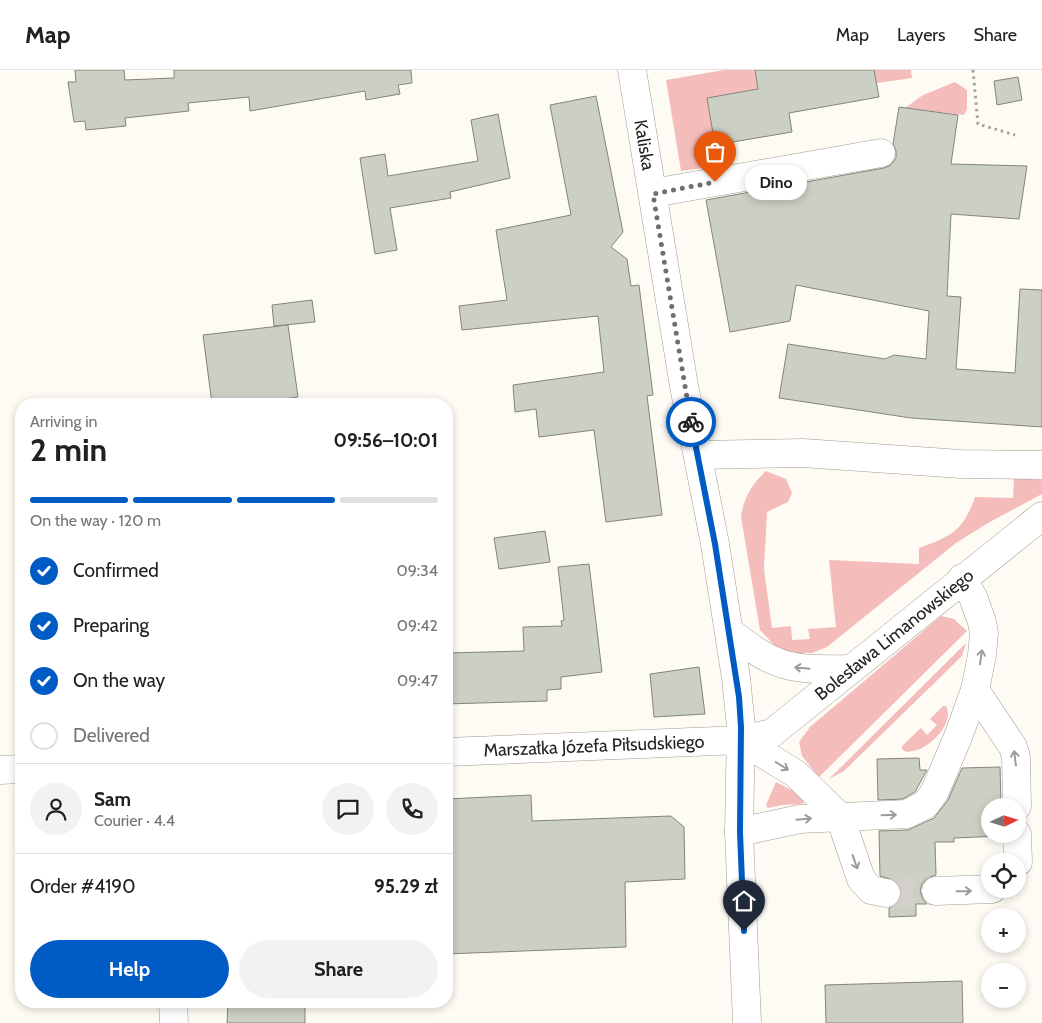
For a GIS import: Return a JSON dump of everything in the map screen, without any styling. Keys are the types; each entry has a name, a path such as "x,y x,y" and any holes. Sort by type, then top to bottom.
{"street":[{"name":"Kaliska","path":"632,70 684,386 698,455 739,697 741,740 740,832 747,1023"},
{"path":"653,194 881,152"},
{"path":"698,455 803,453 961,464 1042,465"},
{"path":"1042,516 1042,524"},
{"name":"Bolesława Limanowskiego","path":"741,740 772,733 782,727 962,578 1042,516"},
{"path":"740,832 800,819 907,814 926,804 935,791 975,690 984,634 977,606 962,578"},
{"path":"729,631 756,653 782,665 807,669 850,669"},
{"path":"975,690 1013,747 1016,756 1017,798"},
{"path":"741,740 796,774 840,817 861,879 871,890 886,893"},
{"name":"Marszałka Józefa Piłsudskiego","path":"453,752 741,740"},
{"path":"0,770 15,770"},
{"path":"936,891 981,889"},
{"path":"173,1008 174,1023"}],"path":[{"path":"973,70 978,124 1015,135"}],"shaded area":[{"path":"724,70 755,70 758,89 707,98 715,145 710,167 681,171 666,80"},
{"path":"874,70 911,70 912,78 877,83"},
{"path":"955,82 967,90 967,109 964,115 905,108 923,95"},
{"path":"766,471 786,479 792,493 788,502 767,512 764,569 772,628 791,626 792,640 810,639 808,629 836,627 829,560 919,564 919,548 940,540 955,531 966,518 975,497 1013,498 1014,478 1042,480 1042,494 988,523 956,543 827,647 812,653 792,653 776,647 760,630 741,517 749,492"},
{"path":"941,616 954,619 967,631 819,777 802,756 799,742 810,727"},
{"path":"966,643 962,656 844,771 829,779"},
{"path":"943,706 946,706 948,712 947,718 937,736 918,750 906,752 902,749 902,746 921,728 927,735 937,725 930,719"},
{"path":"776,782 803,796 804,802 802,804 768,808 766,805"}],"building":[{"path":"75,70 124,70 125,80 174,78 174,70 411,70 412,83 398,85 400,94 366,100 365,91 250,111 249,97 188,103 189,111 125,118 126,126 86,130 85,121 74,122 68,82 76,82"},
{"path":"755,70 874,70 879,97 789,113 792,132 715,145 707,98 758,89"},
{"path":"1018,77 1022,100 997,105 994,81"},
{"path":"596,96 623,232 611,247 627,259 631,286 639,285 653,395 647,396 662,515 606,522 594,430 539,437 536,409 515,412 513,385 604,372 598,316 462,330 459,306 507,300 496,230 571,215 550,105"},
{"path":"899,107 958,115 951,164 1027,166 1019,219 951,214 947,296 961,297 956,369 1015,373 1020,289 1042,290 1042,427 911,418 779,398 788,344 885,359 894,355 926,359 929,311 796,285 790,321 730,332 706,200 884,168 891,165 896,158 893,144"},
{"path":"498,114 510,178 450,192 451,198 390,208 397,250 375,254 360,158 385,154 388,176 478,161 471,120"},
{"path":"312,300 315,322 274,326 272,305"},
{"path":"288,325 298,397 211,398 203,335"},
{"path":"545,531 550,562 499,569 494,538"},
{"path":"589,564 602,672 561,677 561,689 547,690 547,701 453,704 453,653 524,651 523,627 562,626 561,621 564,620 558,567"},
{"path":"699,667 705,714 654,717 650,674"},
{"path":"919,758 920,770 927,770 915,792 903,799 878,800 877,759"},
{"path":"1000,767 1001,798 981,798 981,837 954,838 954,842 935,842 936,875 927,878 922,884 920,891 927,904 916,904 916,916 889,917 889,908 898,903 901,897 901,888 896,881 880,876 879,831 908,830 934,818 948,800 962,768"},
{"path":"531,795 532,821 671,816 684,827 685,879 625,882 626,947 453,954 453,799"},
{"path":"962,981 963,1023 826,1023 825,985"},
{"path":"228,1008 305,1008 305,1023 227,1023"}],"tunnel":[{"path":"886,893 936,891"}],"way so far":[{"path":"691,422 653,194 715,182"}],"place":[{"name":"Dino","path":"715,182"}],"route":[{"path":"691,422 715,544 739,697 741,727 740,832 744,931"}]}
